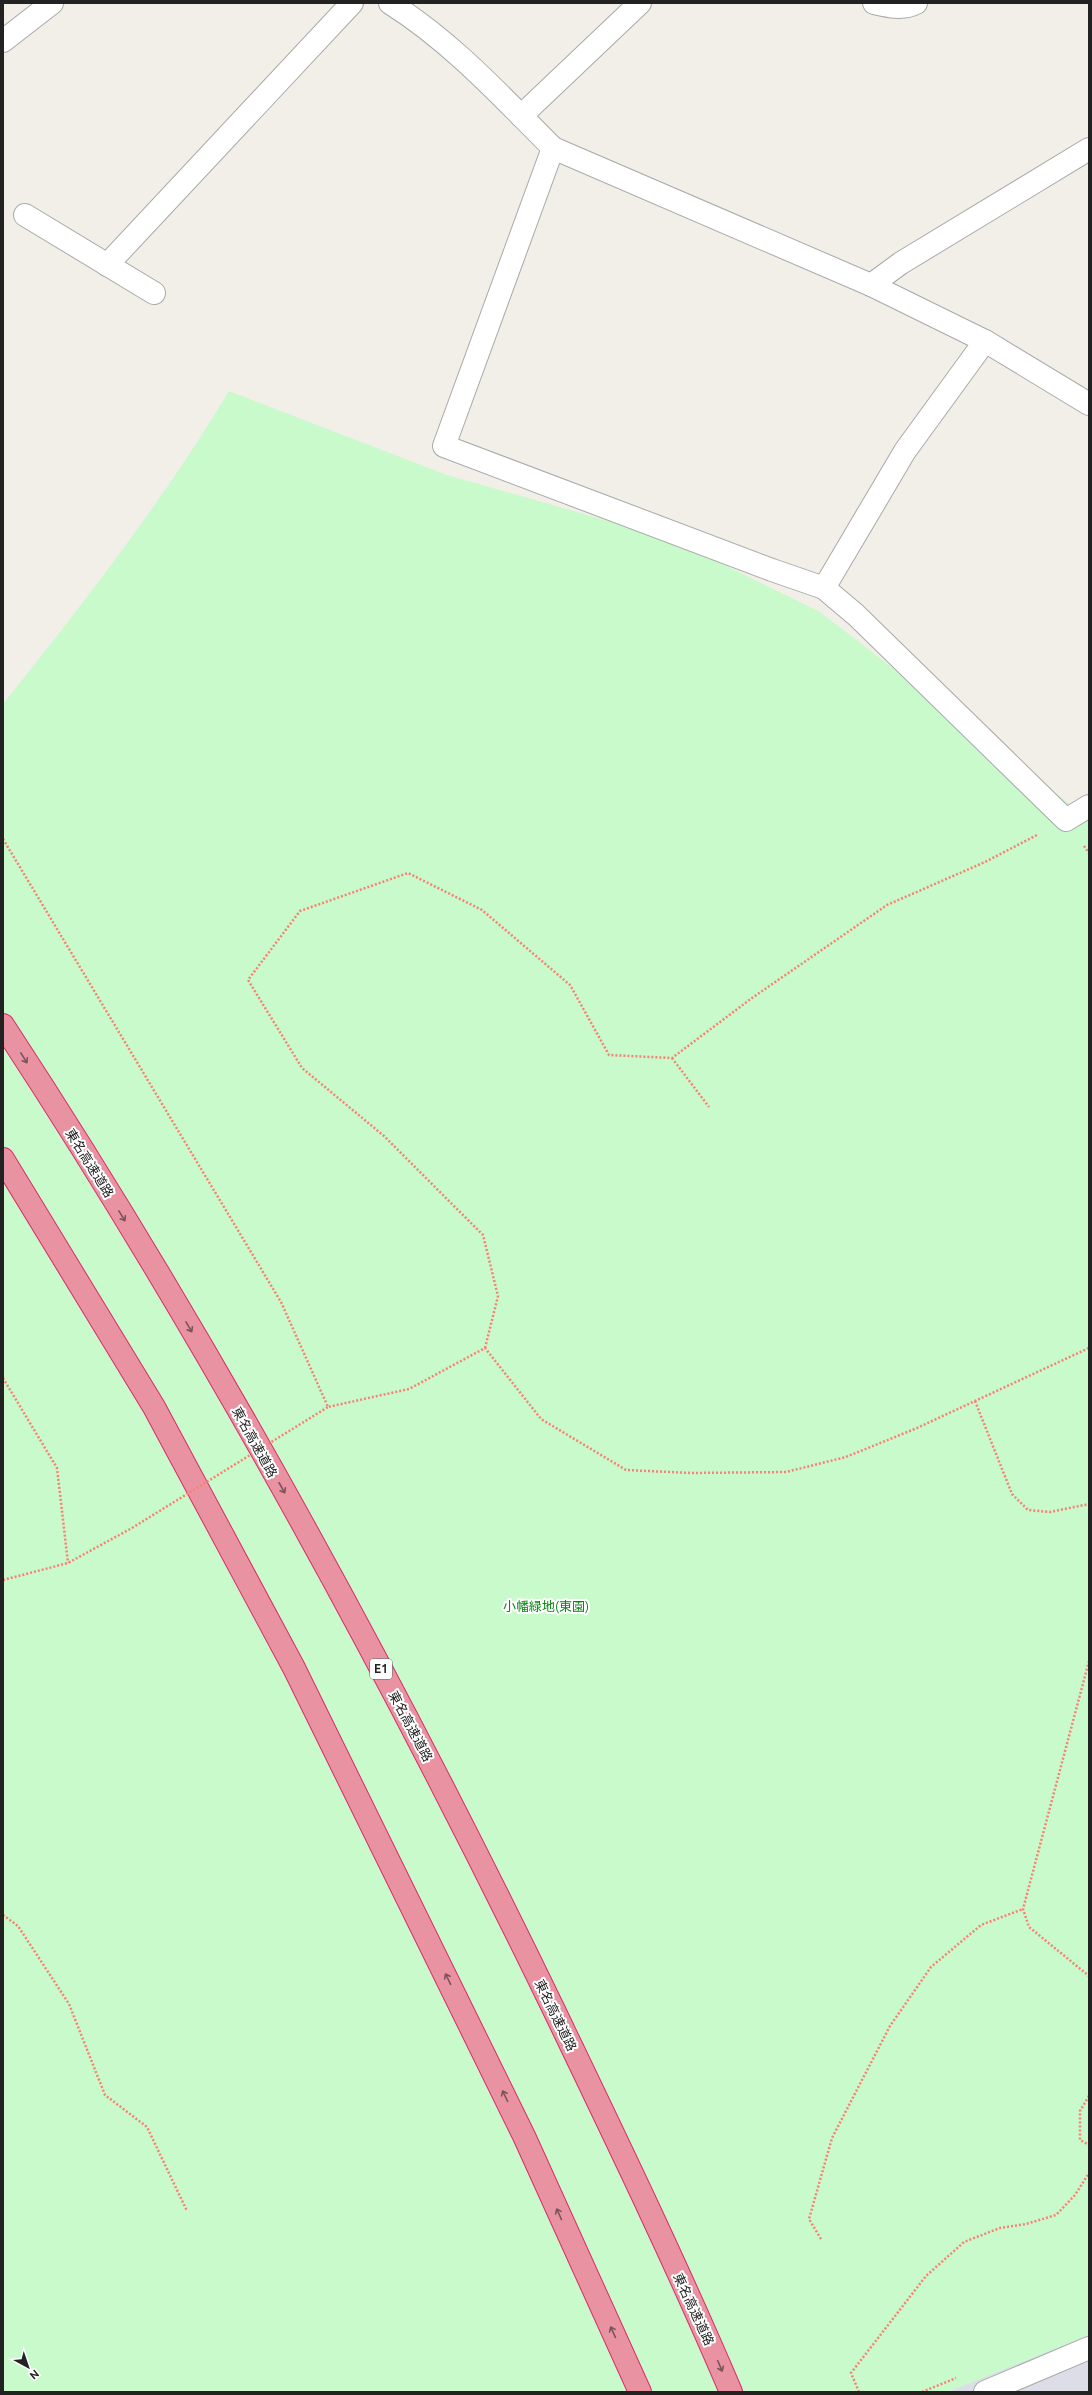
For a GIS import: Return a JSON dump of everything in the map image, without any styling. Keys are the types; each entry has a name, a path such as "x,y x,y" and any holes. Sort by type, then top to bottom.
{"highway":[{"name":"東名高速道路","path":"3,1025 174,1300 246,1424 360,1630 458,1814 610,2127 709,2340 731,2392"},
{"path":"3,1159 154,1407 294,1668 520,2129 640,2392"}],"street":[{"path":"3,41 52,3"},
{"path":"107,265 352,3"},
{"path":"390,3 416,20 453,50 553,148 871,285 985,341 1089,404"},
{"path":"521,116 640,3"},
{"path":"874,3 889,7 911,6 916,3"},
{"path":"553,148 444,446 772,570 824,588 856,615 1066,820 1089,806"},
{"path":"871,285 901,263 1089,149"},
{"path":"25,215 154,293"},
{"path":"824,588 905,451 985,341"},
{"path":"985,2392 1089,2348"}],"path":[{"path":"3,1580 68,1563 132,1528 328,1407 409,1389 485,1348 498,1296 483,1235 384,1136 302,1068 248,980 300,912 408,873 482,910 570,985 609,1055 672,1058 752,998 887,905 985,862 1066,820"},
{"path":"3,839 281,1302 328,1407"},
{"path":"672,1058 709,1107"},
{"path":"485,1348 541,1419 626,1470 691,1474 786,1472 846,1457 917,1428 1089,1348"},
{"path":"3,1378 57,1468 68,1563"},
{"path":"975,1401 1012,1494 1028,1510 1050,1512 1089,1504"},
{"path":"1089,1661 1023,1909 1029,1927 1089,1976"},
{"path":"822,2239 809,2219 832,2138 890,2026 931,1966 981,1925 1023,1909"},
{"path":"3,1915 18,1926 69,2004 105,2095 147,2127 186,2211"},
{"path":"1089,2096 1080,2111 1080,2140 1089,2145"},
{"path":"859,2392 852,2374 926,2276 964,2242 1000,2228 1026,2224 1056,2214 1075,2195 1089,2173"}],"green space":[{"name":"小幡緑地(東園)","path":"229,391 447,475 672,539 820,612 1089,819 1089,2392 3,2392 3,704 63,628 150,512 204,432"}],"shaded area":[{"path":"1089,2335 1089,2392 948,2392"}]}
